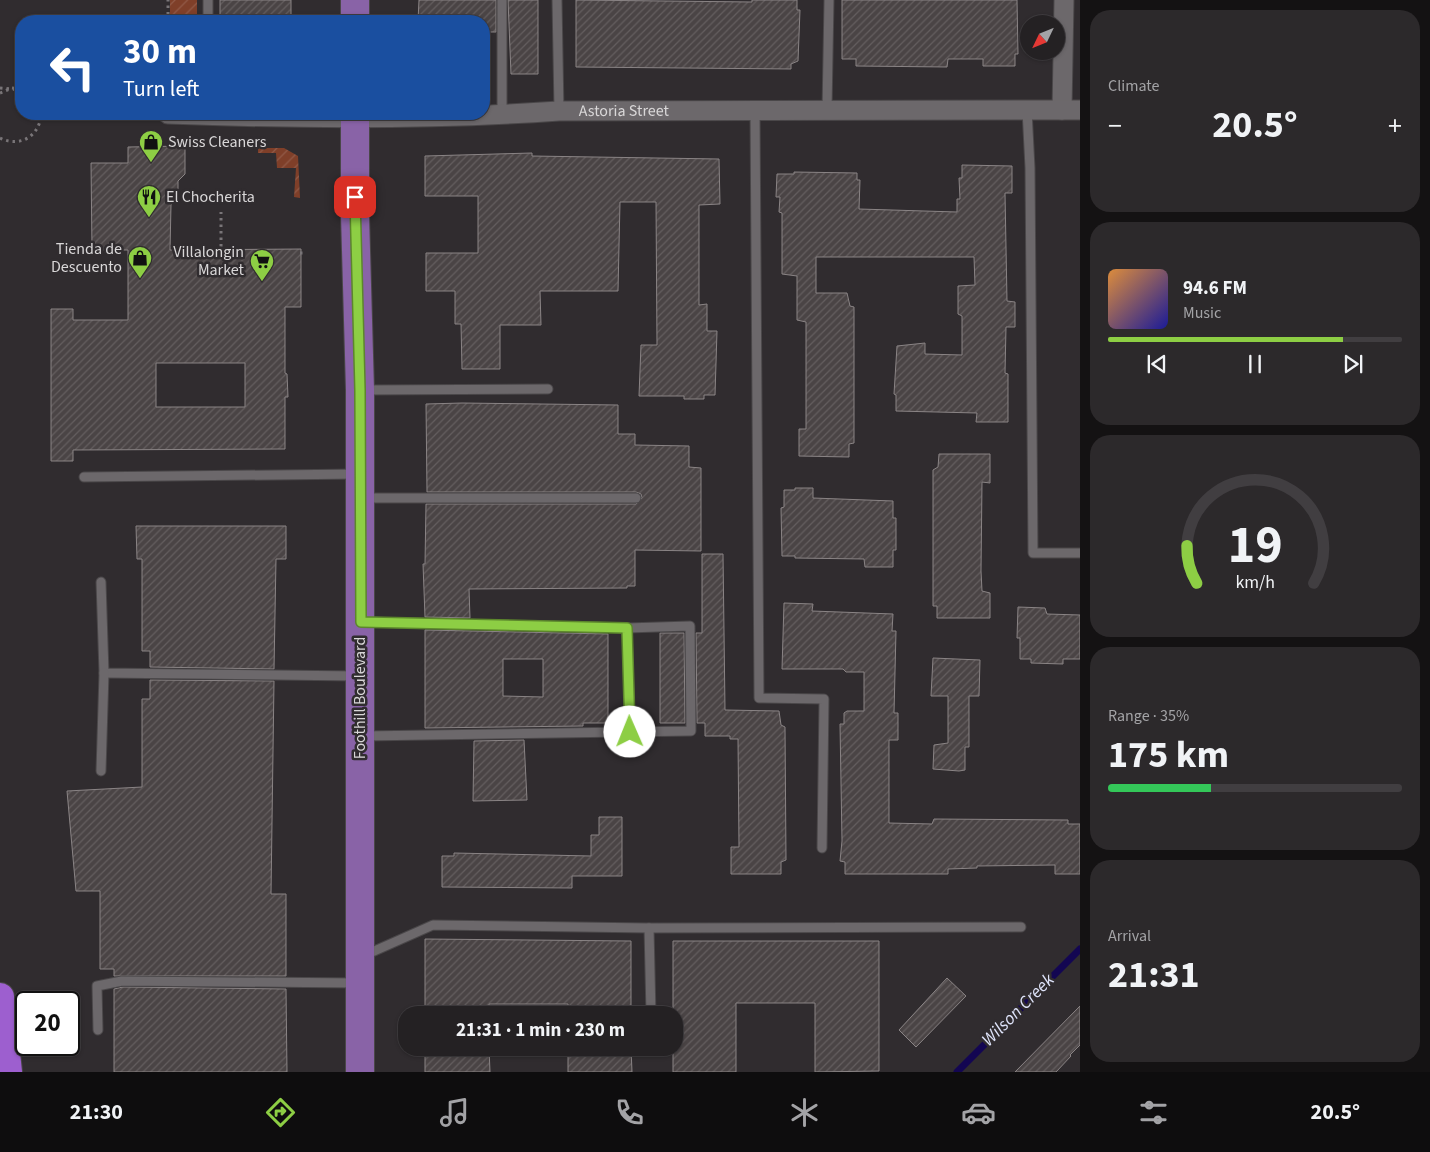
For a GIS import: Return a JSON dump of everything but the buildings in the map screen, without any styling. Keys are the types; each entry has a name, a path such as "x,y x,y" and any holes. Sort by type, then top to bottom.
{"highway":[{"path":"0,997 8,1072"}],"main road":[{"path":"355,0 355,15"},
{"name":"Foothill Boulevard","path":"355,120 355,215 360,390 360,1072"}],"street":[{"path":"1064,0 1071,110"},
{"name":"Astoria Street","path":"490,115 559,111 1071,110"}],"lane":[{"path":"208,0 208,15"},
{"path":"502,0 502,115"},
{"path":"558,0 559,111"},
{"path":"827,110 829,0"},
{"path":"1027,110 1030,168 1033,553 1080,553"},
{"path":"754,111 759,698 824,699 822,848"},
{"path":"360,390 548,389"},
{"path":"84,477 636,498"},
{"path":"100,771 104,673 101,582"},
{"path":"360,736 691,731 690,626 627,628 361,622"},
{"path":"627,628 630,732"},
{"path":"104,673 361,676"},
{"path":"98,1030 97,986 122,981 360,970 433,925 649,928 1021,927"},
{"path":"649,928 651,1006"}],"path":[{"path":"168,0 168,15"},
{"path":"0,88 15,89"},
{"path":"0,93 15,88"},
{"path":"0,138 12,142 26,140 40,124 41,120"},
{"path":"221,212 221,253"}],"shaded area":[{"path":"170,0 197,0 197,15 170,15"},
{"path":"258,148 284,148 298,156 300,198 294,197 296,168 277,168 276,153 258,153"}],"waterway":[{"name":"Wilson Creek","path":"957,1072 1080,949"}],"place":[{"name":"Swiss Cleaners","path":"151,163"},
{"name":"El Chocherita","path":"149,218"},
{"name":"Tienda de Descuento","path":"140,279"},
{"name":"Villalongin Market","path":"262,282"}],"route":[{"path":"355,197 360,390 361,622 627,628 630,732"}]}
